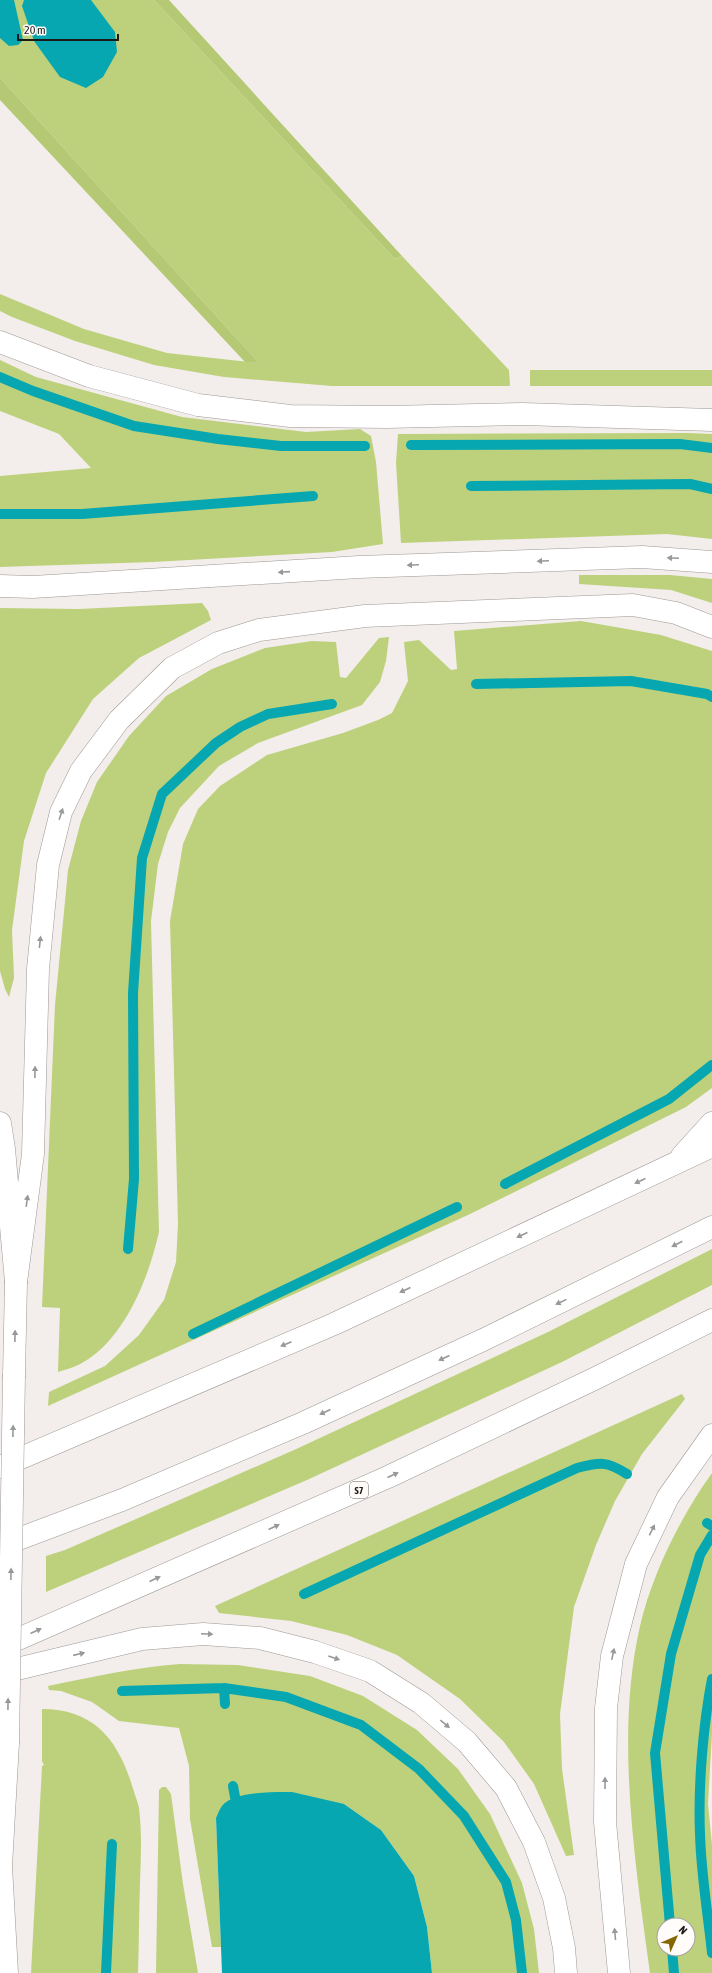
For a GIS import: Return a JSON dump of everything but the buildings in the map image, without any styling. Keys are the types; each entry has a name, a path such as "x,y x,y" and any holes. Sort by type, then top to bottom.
{"main road":[{"path":"0,342 90,376 198,405 290,416 387,417 523,414 712,420"},
{"path":"0,586 40,587 359,568 642,557 712,562"},
{"path":"7,1973 1,1866 8,1744 16,1282 33,1154 38,969 50,857 61,812 81,771 119,720 172,668 218,643 259,630 365,616 633,605 676,613 712,627"},
{"path":"0,1123 4,1149 16,1282"},
{"path":"676,1164 712,1123"},
{"path":"0,1467 334,1324 712,1146"},
{"path":"0,1546 122,1500 302,1422 486,1339 712,1227"},
{"name":"S7","path":"0,1647 388,1477 594,1379 712,1320"},
{"path":"619,1973 605,1822 606,1708 612,1656 636,1564 668,1497 712,1435"},
{"path":"0,1673 142,1639 203,1634 260,1638 315,1652 370,1671 421,1703 467,1742 506,1788 534,1842 554,1898 564,1948 566,1973"}],"green space":[{"path":"0,0 154,0 395,259 402,256 509,370 510,386 332,386 224,377 154,365 75,341 0,311 0,294 84,329 167,353 259,363 0,78"},
{"path":"154,0 169,0 402,256 395,259"},
{"path":"0,78 259,363 245,362 0,100"},
{"path":"0,360 36,377 182,417 306,432 360,429 371,436 376,462 383,544 332,552 153,562 0,567 0,476 91,468 59,434 0,411"},
{"path":"530,370 712,370 712,386 530,386"},
{"path":"398,434 712,434 712,539 667,534 401,543 396,463"},
{"path":"579,575 670,575 712,579 712,603 671,590 579,584"},
{"path":"202,603 208,611 211,620 139,658 93,699 46,773 24,841 12,930 14,978 9,997 0,971 0,608 79,609"},
{"path":"581,621 661,635 712,651 712,1088 686,1107 468,1215 48,1406 49,1392 105,1366 139,1335 164,1300 176,1262 178,1224 170,921 183,844 198,809 220,786 267,755 343,733 392,713 408,681 404,642 419,640 451,670 457,669 454,631"},
{"path":"389,637 386,661 380,682 362,705 258,743 219,766 180,808 168,832 158,864 151,921 159,1232 149,1267 125,1320 101,1349 87,1360 77,1366 58,1372 60,1308 42,1307 55,1005 68,870 81,821 97,782 129,736 166,696 212,669 265,648 312,641 336,642 340,677 346,678 379,638"},
{"path":"712,1249 712,1285 562,1362 307,1480 46,1592 46,1556 65,1550 294,1450 548,1332"},
{"path":"682,1394 685,1399 642,1454 615,1501 596,1545 574,1607 560,1714 562,1769 574,1855 566,1856 534,1784 504,1742 460,1699 397,1655 347,1635 291,1621 219,1613 215,1606"},
{"path":"712,1473 712,1734 708,1804 712,1845 712,1973 650,1973 639,1888 630,1799 628,1755 629,1711 633,1668 645,1606 660,1566 689,1508"},
{"path":"180,1664 238,1665 310,1676 363,1696 417,1730 458,1769 490,1814 522,1883 534,1929 539,1973 432,1973 427,1927 414,1876 381,1830 344,1804 216,1818 221,1947 212,1947 190,1819 189,1766 179,1728 119,1721 92,1702 61,1691 49,1690 48,1686 130,1670"},
{"path":"42,1709 60,1710 75,1714 88,1720 100,1729 118,1752 131,1782 139,1808 141,1827 138,1973 31,1973 42,1766 44,1765 42,1761"},
{"path":"162,1787 166,1787 171,1794 183,1884 198,1973 156,1973 159,1790"}],"water":[{"path":"0,0 14,0 23,40 18,45 9,46 0,38"},
{"path":"24,0 91,0 115,32 117,52 103,77 86,88 60,77 34,41 22,6"},
{"path":"292,1792 344,1804 381,1830 414,1876 427,1927 432,1973 222,1973 216,1818 219,1810 227,1801 235,1797 254,1793"}],"waterway":[{"path":"0,377 33,391 134,426 218,439 281,446 365,446"},
{"path":"411,445 680,444 712,448"},
{"path":"471,486 690,484 712,489"},
{"path":"0,514 82,514 313,496"},
{"path":"476,684 631,681 707,694 712,697"},
{"path":"128,1249 134,1179 133,993 142,858 162,794 216,743 240,727 268,714 332,704"},
{"path":"505,1184 669,1099 712,1065"},
{"path":"193,1334 457,1207"},
{"path":"304,1594 577,1468 603,1464 614,1467 627,1474"},
{"path":"707,1523 712,1526"},
{"path":"669,1917 655,1753 671,1654 700,1555 712,1535"},
{"path":"712,1679 706,1716 700,1796 702,1864 712,1953"},
{"path":"224,1688 225,1704"},
{"path":"122,1691 224,1688 286,1697 361,1725 419,1769 464,1816 506,1882 516,1920 522,1973"},
{"path":"233,1786 235,1797"},
{"path":"106,1973 112,1844"},
{"path":"673,1957 674,1973"}]}
